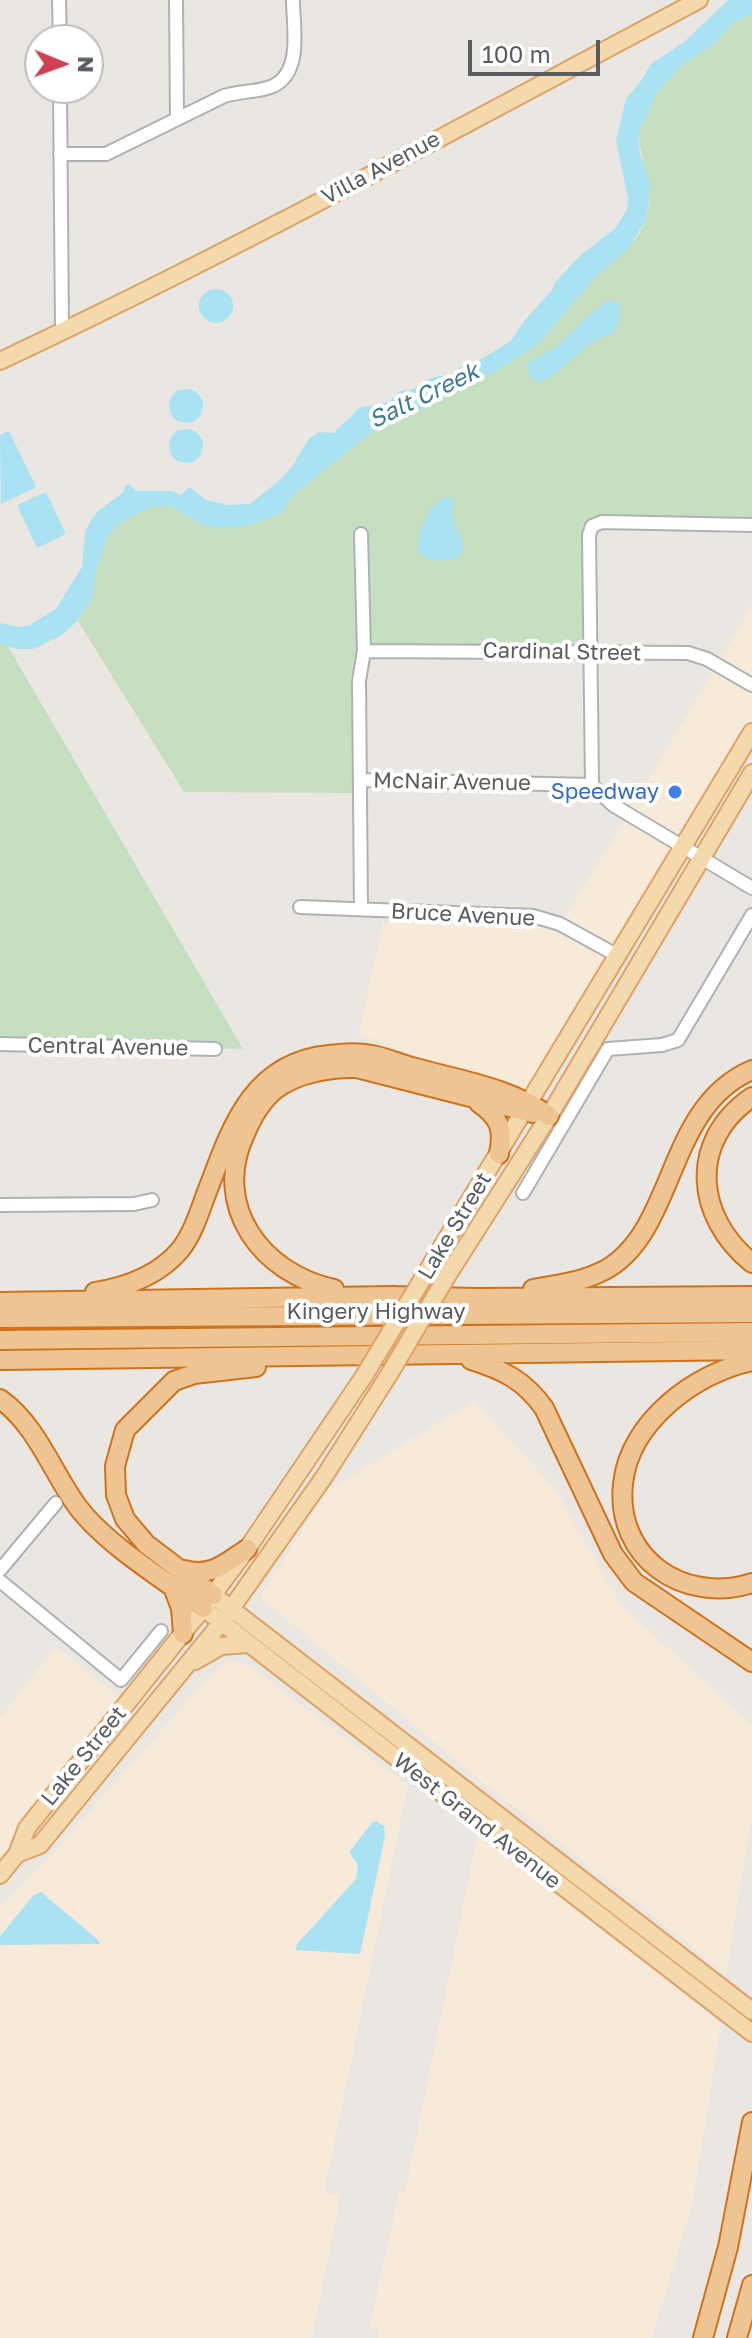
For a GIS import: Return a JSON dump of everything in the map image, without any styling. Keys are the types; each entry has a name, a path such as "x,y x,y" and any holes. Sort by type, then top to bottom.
{"highway":[{"path":"0,1299 97,1292 140,1279 170,1261 192,1231 239,1114 264,1081 292,1063 341,1053 372,1055 501,1091 549,1116"},
{"path":"392,1296 313,1284 287,1272 268,1258 251,1235 237,1201 235,1178 241,1142 255,1112 276,1089 307,1074 343,1067 366,1070 473,1099 528,1107"},
{"path":"477,1298 581,1280 619,1260 644,1229 696,1120 724,1086 752,1070"},
{"path":"752,1097 737,1109 717,1135 707,1165 706,1180 718,1224 737,1251 752,1263"},
{"path":"473,1099 500,1122 499,1154"},
{"path":"0,1299 752,1296"},
{"path":"0,1318 752,1313"},
{"name":"Kingery Highway","path":"0,1340 752,1332"},
{"path":"0,1360 752,1350"},
{"path":"453,1354 510,1373 533,1392 544,1408 613,1554 634,1582 752,1662"},
{"path":"208,1601 180,1569 146,1544 125,1519 116,1495 115,1466 125,1430 174,1381 194,1374 350,1355"},
{"path":"752,1361 700,1380 658,1414 630,1457 624,1476 622,1503 636,1544 666,1575 683,1584 704,1588 729,1588 752,1583"},
{"path":"0,1399 15,1410 32,1431 75,1503 98,1529 173,1587 208,1601"},
{"path":"180,1569 204,1573 217,1569 247,1549"},
{"path":"173,1587 181,1608 183,1634"},
{"path":"703,2338 728,2247 752,2122"},
{"path":"737,2338 752,2285"}],"main road":[{"name":"Villa Avenue","path":"0,361 352,184 699,0"},
{"name":"Lake Street","path":"0,1875 17,1854 27,1828 247,1549 364,1376 752,732"},
{"name":"Lake Street","path":"17,1854 40,1845 221,1623 324,1477 549,1116 752,773"},
{"name":"West Grand Avenue","path":"208,1601 231,1608 752,2011"},
{"name":"West Grand Avenue","path":"208,1601 221,1623 247,1644 752,2033"},
{"path":"186,1665 221,1646 247,1644"}],"street":[{"path":"59,0 60,24"},
{"path":"176,0 177,118"},
{"path":"60,154 106,154 224,96 274,86 289,72 293,56 293,0"},
{"path":"60,104 62,332"},
{"path":"752,525 602,522 592,526 589,535 592,785 613,805 752,888"},
{"path":"361,534 364,651 359,681 361,909"},
{"name":"Cardinal Street","path":"364,651 688,653 707,659 752,685"},
{"name":"McNair Avenue","path":"361,780 592,785"},
{"name":"Bruce Avenue","path":"300,907 533,916 560,924 618,956"},
{"path":"523,1193 608,1049 662,1045 678,1040 752,915"},
{"name":"Central Avenue","path":"0,1044 215,1049"},
{"path":"0,1205 134,1204 152,1200"},
{"path":"0,1570 56,1503"},
{"path":"0,1581 121,1680 161,1631"}],"shaded area":[{"path":"752,606 752,726 681,843 629,812"},
{"path":"626,818 679,846 529,1099 359,1034 383,922 562,922"},
{"path":"475,1401 554,1488 622,1606 752,1724 752,1815 726,1974 487,1786 260,1597 328,1490"},
{"path":"56,1646 123,1700 0,1861 0,1718"},
{"path":"229,1660 246,1664 408,1785 324,2193 341,2194 312,2338 0,2338 0,1907 52,1854 204,1682"},
{"path":"479,1829 721,2024 693,2201 652,2338 378,2338 379,2330 369,2328 399,2193 405,2192"}],"green space":[{"path":"752,14 752,520 593,520 586,648 367,648 357,793 184,792 78,621 93,596 105,542 115,527 154,506 170,506 196,521 241,527 272,517 283,512 292,496 371,433 495,372 538,344 596,276 638,236 646,220 649,199 638,133 657,92 682,65 715,43 733,23"},
{"path":"0,633 243,1049 0,1041"}],"water":[{"name":"Salt Creek","path":"728,0 752,0 752,14 733,23 715,43 682,65 657,92 638,133 640,154 650,185 646,220 627,250 596,276 538,344 495,372 371,433 292,496 283,512 272,517 241,527 219,528 205,526 170,506 154,506 126,519 115,527 105,542 93,596 78,620 62,635 33,649 0,644 0,623 28,626 56,609 82,567 85,533 90,522 98,511 123,493 126,485 129,484 136,491 173,491 180,495 190,487 206,500 227,505 250,504 280,480 309,439 319,432 334,433 358,408 389,402 400,391 411,390 431,378 452,374 511,341 555,282 582,254 616,228 627,209 628,198 616,141 626,99 651,64 683,43"},
{"path":"216,289 228,294 233,306 228,318 216,323 204,318 199,306 204,294"},
{"path":"611,300 618,303 620,311 613,334 590,343 552,376 535,381 527,363 555,348 597,308"},
{"path":"186,389 198,394 203,406 198,418 186,423 174,418 169,406 174,394"},
{"path":"186,429 198,434 203,446 198,458 186,463 174,458 169,446 174,434"},
{"path":"9,431 36,487 1,504 0,435"},
{"path":"46,492 66,534 37,548 17,505"},
{"path":"445,497 453,499 453,520 463,547 458,557 432,560 419,552 420,537 428,513"},
{"path":"376,1821 384,1826 385,1836 360,1954 295,1950 356,1879 358,1865 349,1852"},
{"path":"41,1892 100,1944 0,1945 0,1936 34,1895"}],"place":[{"name":"Speedway","path":"675,792"}]}
